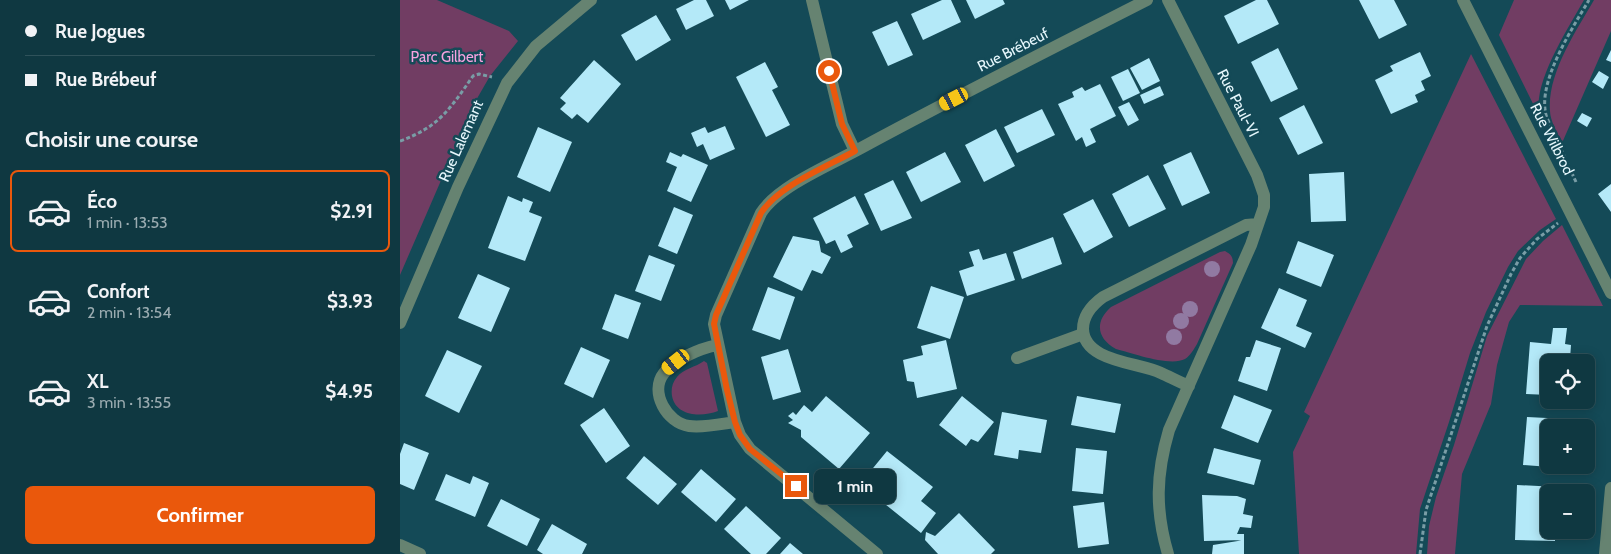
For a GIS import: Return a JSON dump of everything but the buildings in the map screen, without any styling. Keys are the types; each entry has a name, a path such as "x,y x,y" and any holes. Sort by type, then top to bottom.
{"street":[{"name":"Rue Lalemant","path":"400,323 458,187 506,83 536,46 591,0"},
{"path":"812,0 842,124 855,151"},
{"name":"Rue Brébeuf","path":"877,554 750,449 740,435 735,422 714,324 716,315 761,213 768,202 787,188 918,117 1147,0"},
{"name":"Rue Paul-VI","path":"1168,0 1257,175 1264,195 1264,207 1246,257 1169,430 1162,455 1159,475 1158,510 1168,554"},
{"name":"Rue Wilbrod","path":"1463,0 1606,271 1611,293"},
{"path":"1189,386 1160,372 1108,358 1095,351 1086,342 1083,334 1083,325 1087,314 1093,305 1103,298 1246,224 1258,224"},
{"path":"1017,358 1083,334"},
{"path":"718,345 696,351 668,369 662,376 659,384 660,399 664,410 668,414 680,423 688,426 735,422"},
{"path":"1605,554 1611,488"},
{"path":"400,545 420,554"}],"path":[{"path":"1580,191 1547,118 1544,110 1544,101 1550,74 1558,55 1589,0"},
{"path":"400,141 433,125 446,114 473,76 485,75 506,83"},
{"path":"1420,554 1426,510 1487,326 1510,274 1520,258 1537,239 1559,222"}],"green space":[{"name":"Parc Gilbert","path":"400,0 437,0 509,31 518,41 490,76 475,102 400,275"},
{"path":"1514,0 1584,0 1554,54 1542,84 1539,110 1547,132 1499,35"},
{"path":"1594,0 1611,0 1611,31 1562,143 1550,115 1550,97 1553,82 1571,39"},
{"path":"1471,54 1556,219 1540,230 1518,251 1486,312 1470,353 1420,509 1416,554 1299,554 1293,452 1310,416 1304,412"},
{"path":"1562,225 1603,306 1520,305 1509,322 1497,365 1491,404 1462,474 1455,554 1427,554 1429,526 1436,497 1487,336 1526,259"},
{"path":"1225,251 1231,256 1233,263 1197,344 1187,358 1178,361 1161,360 1116,349 1109,345 1101,335 1100,324 1102,318 1111,307"},
{"path":"704,361 707,363 718,411 705,414 690,414 684,412 674,403 672,396 673,384 683,372"}],"route":[{"path":"796,486 750,449 740,435 727,390 714,324 716,315 761,213 768,202 787,188 855,151 842,124 829,71"}]}
